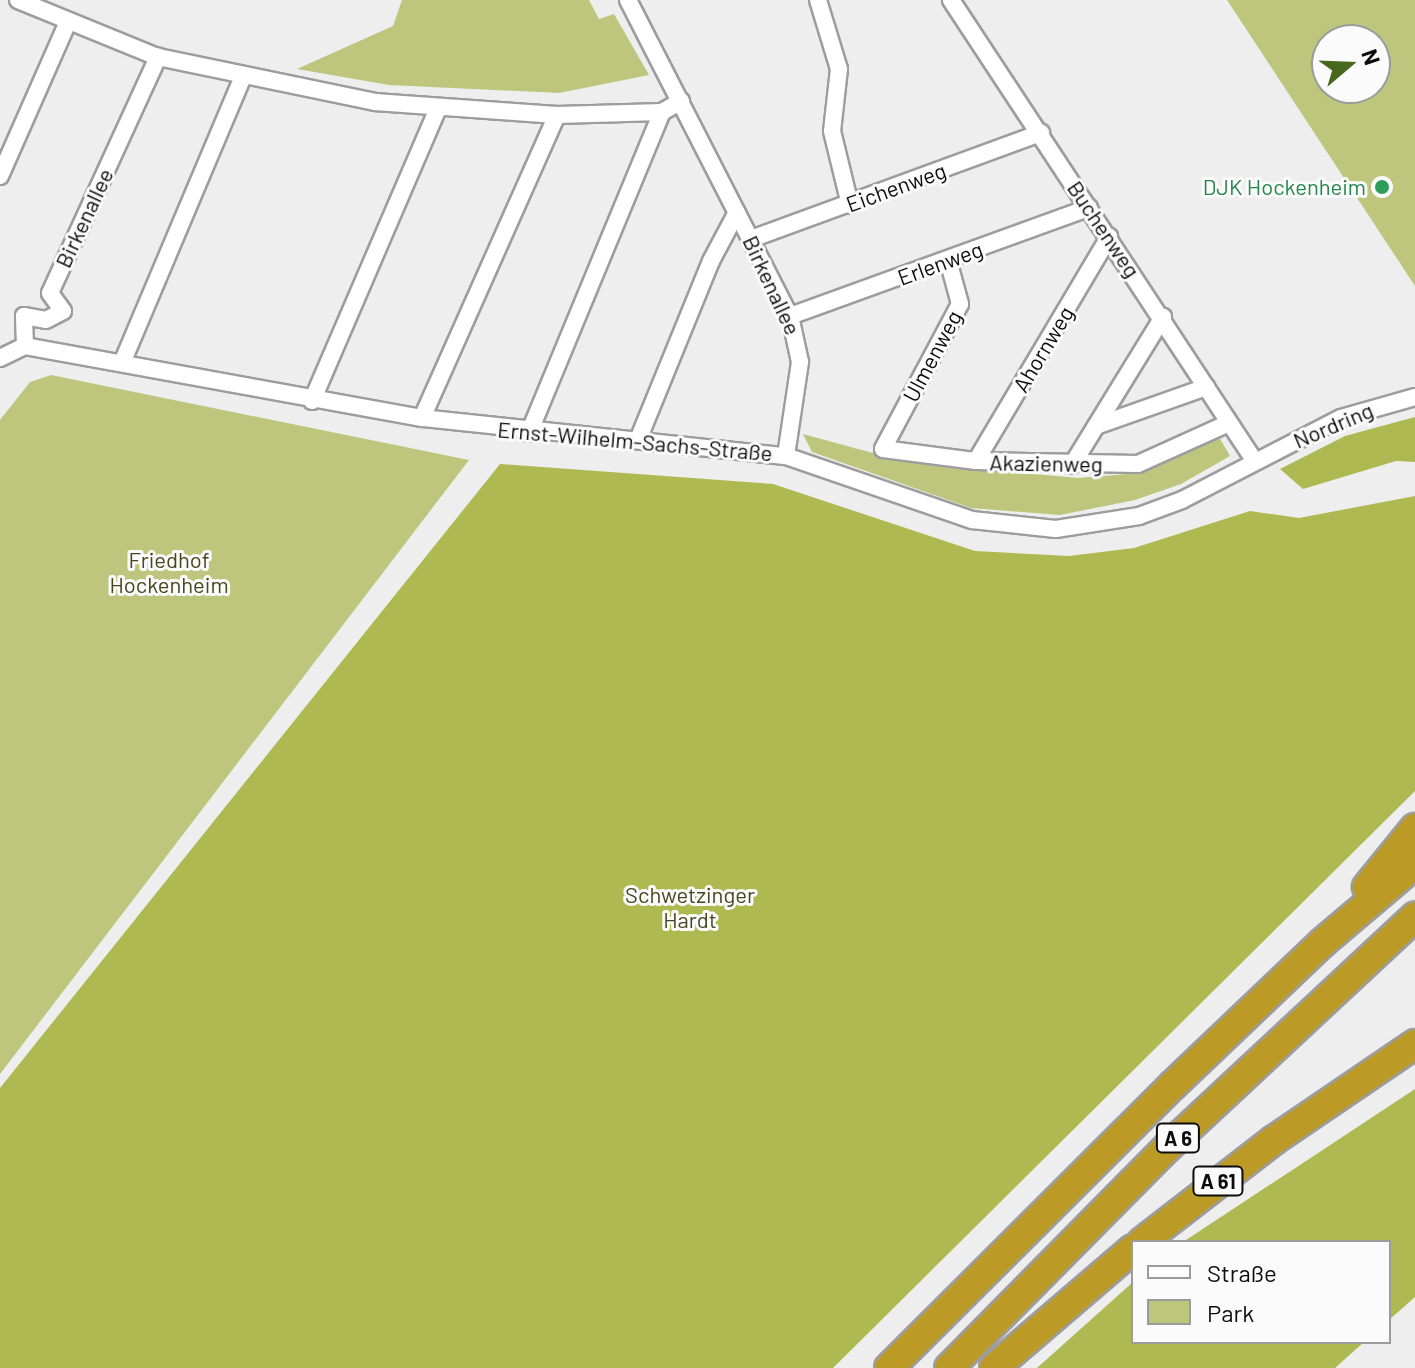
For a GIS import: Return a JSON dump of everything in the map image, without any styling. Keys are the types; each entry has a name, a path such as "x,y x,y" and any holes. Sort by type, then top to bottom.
{"highway":[{"name":"A 6","path":"1322,943 1415,828"},
{"name":"A 6","path":"889,1368 1322,943 1415,864"},
{"name":"A 6","path":"949,1368 1168,1147 1415,917"},
{"name":"A 61","path":"1145,1240 1274,1140 1415,1044"},
{"path":"994,1368 1131,1251"}],"street":[{"path":"18,0 158,57 349,98 438,109 557,115 662,112 681,101"},
{"name":"Birkenallee","path":"628,0 790,316 800,362 786,456"},
{"path":"818,0 839,69 832,131 850,205"},
{"name":"Buchenweg","path":"951,0 1163,317 1254,460"},
{"path":"0,176 68,22"},
{"name":"Birkenallee","path":"25,346 24,316 46,320 63,311 50,293 158,57"},
{"path":"122,363 243,76"},
{"path":"312,401 438,109"},
{"path":"529,433 662,112"},
{"path":"422,418 557,115"},
{"name":"Eichenweg","path":"751,239 1041,133"},
{"name":"Erlenweg","path":"790,316 1089,208"},
{"name":"Birkenallee","path":"638,440 705,275 737,212"},
{"name":"Ahornweg","path":"976,461 1109,237"},
{"name":"Ulmenweg","path":"883,449 960,304 948,260"},
{"path":"1072,465 1163,317"},
{"path":"0,358 25,346"},
{"name":"Ernst-Wilhelm-Sachs-Straße","path":"25,346 312,401 422,418 529,433 638,440 786,456 972,520 1056,529 1139,516 1182,500 1254,460"},
{"path":"1096,426 1206,387"},
{"name":"Nordring","path":"1254,460 1341,418 1415,397"},
{"name":"Akazienweg","path":"883,449 976,461 1138,464 1229,423"}],"green space":[{"path":"402,0 589,0 599,19 614,14 649,75 559,93 389,85 297,69 393,26"},
{"name":"DJK Hockenheim","path":"1227,0 1415,0 1415,286"},
{"name":"Friedhof Hockenheim","path":"51,375 469,460 0,1074 0,420 30,382"},
{"path":"1415,417 1415,462 1396,461 1303,489 1280,469 1345,436"},
{"path":"803,434 906,462 1078,478 1140,473 1218,435 1230,456 1181,484 1135,500 1060,515 971,508 812,452"},
{"name":"Schwetzinger Hardt","path":"500,464 773,484 975,551 1069,556 1134,548 1250,511 1299,518 1415,496 1415,791 833,1368 0,1368 0,1088"},
{"path":"1415,1089 1415,1297 1391,1318 1391,1240 1186,1240"},
{"path":"1131,1284 1131,1344 1362,1344 1335,1368 1037,1368"}],"place":[{"name":"DJK Hockenheim","path":"1382,187"}]}
